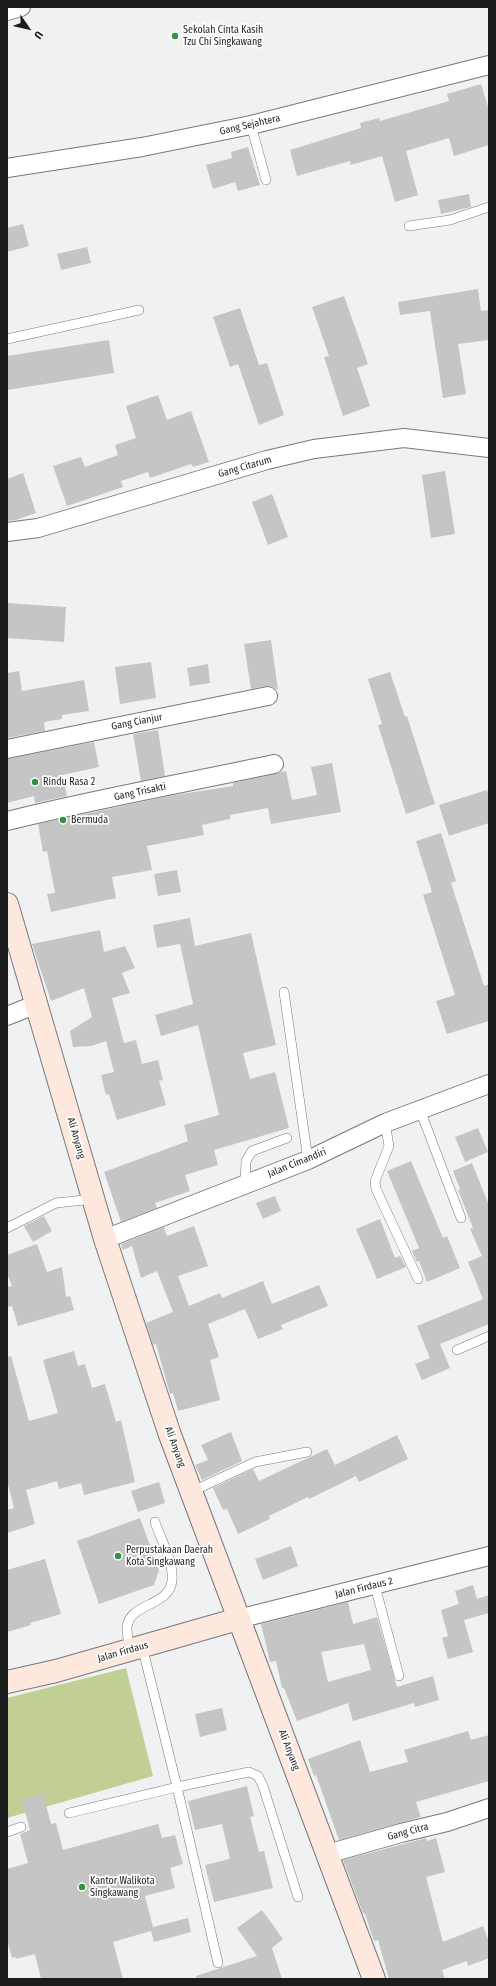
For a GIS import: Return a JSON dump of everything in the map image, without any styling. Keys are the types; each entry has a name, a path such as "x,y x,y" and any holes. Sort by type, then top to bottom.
{"street":[{"path":"7,11 21,7"},
{"name":"Gang Sejahtera","path":"7,168 142,147 251,125 489,65"},
{"name":"Gang Citarum","path":"7,532 38,528 267,460 314,449 404,438 489,448"},
{"name":"Gang Cianjur","path":"7,749 268,696"},
{"name":"Gang Trisakti","path":"7,821 78,803 120,797 274,764"},
{"name":"Ali Anyang","path":"7,904 105,1240 170,1435 373,1979"},
{"path":"7,1016 37,1004"},
{"name":"Jalan Cimandiri","path":"105,1240 245,1183 308,1160 385,1123 489,1084"},
{"name":"Jalan Firdaus 2","path":"238,1619 375,1586 489,1556"},
{"name":"Jalan Firdaus","path":"7,1682 238,1619"},
{"name":"Gang Citra","path":"327,1854 401,1833 447,1822 489,1808"}],"lane":[{"path":"251,125 266,180"},
{"path":"409,226 450,220 489,207"},
{"path":"7,339 139,310"},
{"path":"284,992 308,1160"},
{"path":"420,1110 462,1218"},
{"path":"385,1123 388,1146 375,1180 376,1189 418,1279"},
{"path":"245,1183 246,1160 252,1151 287,1138"},
{"path":"7,1228 56,1203 94,1199"},
{"path":"457,1350 489,1336"},
{"path":"194,1499 197,1489 255,1462 306,1452"},
{"path":"155,1522 171,1570 172,1583 163,1598 141,1608 130,1619 127,1627 136,1648 177,1787 218,1963"},
{"path":"375,1586 399,1676"},
{"path":"69,1813 177,1787 249,1772 258,1776 263,1786 298,1897"},
{"path":"7,1832 20,1827"}],"green space":[{"path":"126,1668 153,1776 7,1818 7,1698"}],"building":[{"path":"481,84 489,110 489,145 454,156 449,138 406,151 418,195 395,202 382,156 351,165 350,161 297,176 290,150 361,128 360,123 379,118 380,121 449,101 447,94"},
{"path":"248,147 260,185 238,191 235,182 213,189 206,165 232,158 231,152"},
{"path":"469,194 471,207 441,214 438,200"},
{"path":"23,224 29,246 7,252 7,228"},
{"path":"87,247 91,263 61,270 57,254"},
{"path":"478,289 481,311 489,310 489,340 458,344 466,394 443,398 430,311 400,315 398,302"},
{"path":"344,296 368,364 357,368 370,406 343,416 324,357 329,356 312,307"},
{"path":"240,308 259,365 267,363 284,415 259,425 238,364 230,367 213,317"},
{"path":"109,340 114,373 7,390 7,356"},
{"path":"158,395 167,420 191,411 209,462 193,467 191,464 150,478 148,472 121,481 123,487 67,506 53,466 81,457 85,467 118,455 115,445 136,438 126,406"},
{"path":"445,471 455,534 431,538 422,475"},
{"path":"23,473 36,513 16,520 7,521 7,479"},
{"path":"272,494 288,537 268,545 252,502"},
{"path":"7,603 66,607 64,642 7,638"},
{"path":"271,640 278,690 272,686 251,689 244,644"},
{"path":"151,662 156,698 120,704 115,667"},
{"path":"208,664 210,683 190,686 187,668"},
{"path":"19,671 22,691 84,680 89,711 62,715 62,719 44,722 45,731 7,738 7,673"},
{"path":"390,672 405,717 407,716 435,804 406,814 378,725 382,724 368,679"},
{"path":"158,730 165,776 141,781 133,734"},
{"path":"94,742 99,767 62,775 67,796 35,803 34,796 7,803 7,759"},
{"path":"332,763 341,812 271,824 268,808 230,815 230,819 202,825 204,835 147,846 152,870 112,877 116,898 51,912 47,894 55,893 47,851 43,852 38,824 169,796 233,786 233,783 286,771 292,800 317,795 311,767"},
{"path":"487,790 489,797 489,823 449,836 439,805"},
{"path":"441,833 456,881 451,883 484,986 489,984 489,1021 447,1034 436,1001 455,995 423,895 432,892 416,841"},
{"path":"177,870 181,892 158,896 154,874"},
{"path":"190,918 195,946 251,933 276,1045 243,1053 250,1079 275,1072 289,1128 214,1150 218,1165 185,1175 190,1191 155,1203 157,1208 121,1222 104,1172 188,1141 184,1125 219,1115 198,1025 161,1036 155,1015 193,1004 180,944 157,948 153,925"},
{"path":"100,930 104,952 125,946 135,968 122,973 130,993 112,998 124,1043 136,1040 142,1064 158,1060 163,1080 159,1081 166,1105 117,1120 109,1094 106,1095 101,1075 114,1072 106,1041 91,1046 73,1047 70,1031 92,1017 84,988 51,1001 32,944"},
{"path":"478,1128 488,1152 465,1162 455,1137"},
{"path":"411,1161 443,1238 447,1236 460,1268 427,1282 419,1261 417,1262 412,1251 419,1248 387,1171"},
{"path":"472,1163 489,1205 489,1324 440,1344 450,1368 422,1380 415,1364 430,1358 417,1326 483,1299 468,1262 482,1256 470,1229 473,1228 458,1190 460,1189 453,1171"},
{"path":"275,1196 281,1211 263,1219 256,1203"},
{"path":"44,1216 52,1231 33,1242 24,1226"},
{"path":"380,1219 395,1258 400,1256 406,1267 377,1279 356,1229"},
{"path":"194,1226 208,1266 178,1276 189,1306 220,1293 222,1298 263,1281 272,1304 319,1285 328,1306 281,1325 283,1329 258,1339 245,1309 208,1324 219,1357 210,1360 220,1400 178,1411 173,1393 170,1394 156,1344 153,1345 146,1323 173,1312 157,1271 141,1278 132,1246 123,1250 121,1244 164,1227 167,1236"},
{"path":"37,1244 47,1272 62,1267 66,1297 70,1296 74,1310 18,1326 12,1306 7,1307 7,1287 12,1286 7,1273 7,1255"},
{"path":"74,1351 78,1366 85,1364 92,1388 105,1384 116,1422 121,1420 135,1482 84,1495 81,1483 59,1489 57,1481 26,1490 35,1524 7,1533 7,1510 14,1508 7,1481 7,1357 11,1356 29,1421 58,1413 43,1360"},
{"path":"231,1432 242,1461 202,1480 195,1465 208,1460 201,1445"},
{"path":"397,1435 408,1459 359,1482 356,1476 309,1499 308,1497 269,1516 270,1519 238,1534 227,1509 223,1510 213,1488 253,1469 259,1481 327,1449 335,1465"},
{"path":"159,1482 165,1503 138,1512 131,1491"},
{"name":"Perpustakaan Daerah Kota Singkawang","path":"140,1518 159,1570 154,1585 99,1604 77,1541"},
{"path":"291,1546 298,1566 263,1580 255,1559"},
{"path":"45,1559 61,1614 30,1623 31,1625 7,1632 7,1570"},
{"path":"473,1585 477,1599 489,1595 489,1613 464,1620 473,1652 448,1659 442,1638 448,1636 441,1610 459,1604 455,1591"},
{"path":"348,1602 353,1624 377,1617 397,1687 433,1676 439,1700 415,1707 414,1703 353,1721 348,1703 297,1721 284,1688 282,1688 276,1661 270,1662 261,1624","holes":["364,1644 371,1670 328,1682 321,1652"]},
{"path":"222,1708 227,1730 200,1737 195,1714"},
{"path":"468,1731 471,1740 489,1735 489,1781 416,1802 421,1817 339,1840 316,1775 314,1776 308,1759 360,1740 370,1772 408,1762 404,1750"},
{"path":"247,1786 254,1816 250,1817 259,1852 264,1851 273,1888 214,1902 205,1865 230,1859 222,1824 195,1830 188,1801"},
{"path":"43,1794 51,1824 56,1823 63,1850 158,1824 162,1838 175,1835 183,1864 170,1868 175,1888 145,1896 153,1927 188,1918 191,1932 154,1942 151,1931 113,1942 123,1979 41,1979 35,1954 16,1959 16,1957 12,1958 7,1940 7,1869 28,1863 20,1834 30,1830 22,1800"},
{"path":"426,1838 427,1841 436,1838 445,1872 426,1877 443,1942 483,1926 489,1942 489,1958 468,1966 467,1961 442,1970 445,1979 389,1979 378,1940 374,1941 365,1914 363,1913 343,1860"},
{"path":"262,1910 283,1939 272,1948 282,1979 197,1979 196,1976 257,1956 237,1928"}],"place":[{"name":"Sekolah Cinta Kasih Tzu Chi Singkawang","path":"175,36"},
{"name":"Rindu Rasa 2","path":"35,782"},
{"name":"Bermuda","path":"63,820"},
{"name":"Perpustakaan Daerah Kota Singkawang","path":"118,1556"},
{"name":"Kantor Walikota Singkawang","path":"82,1887"}]}
